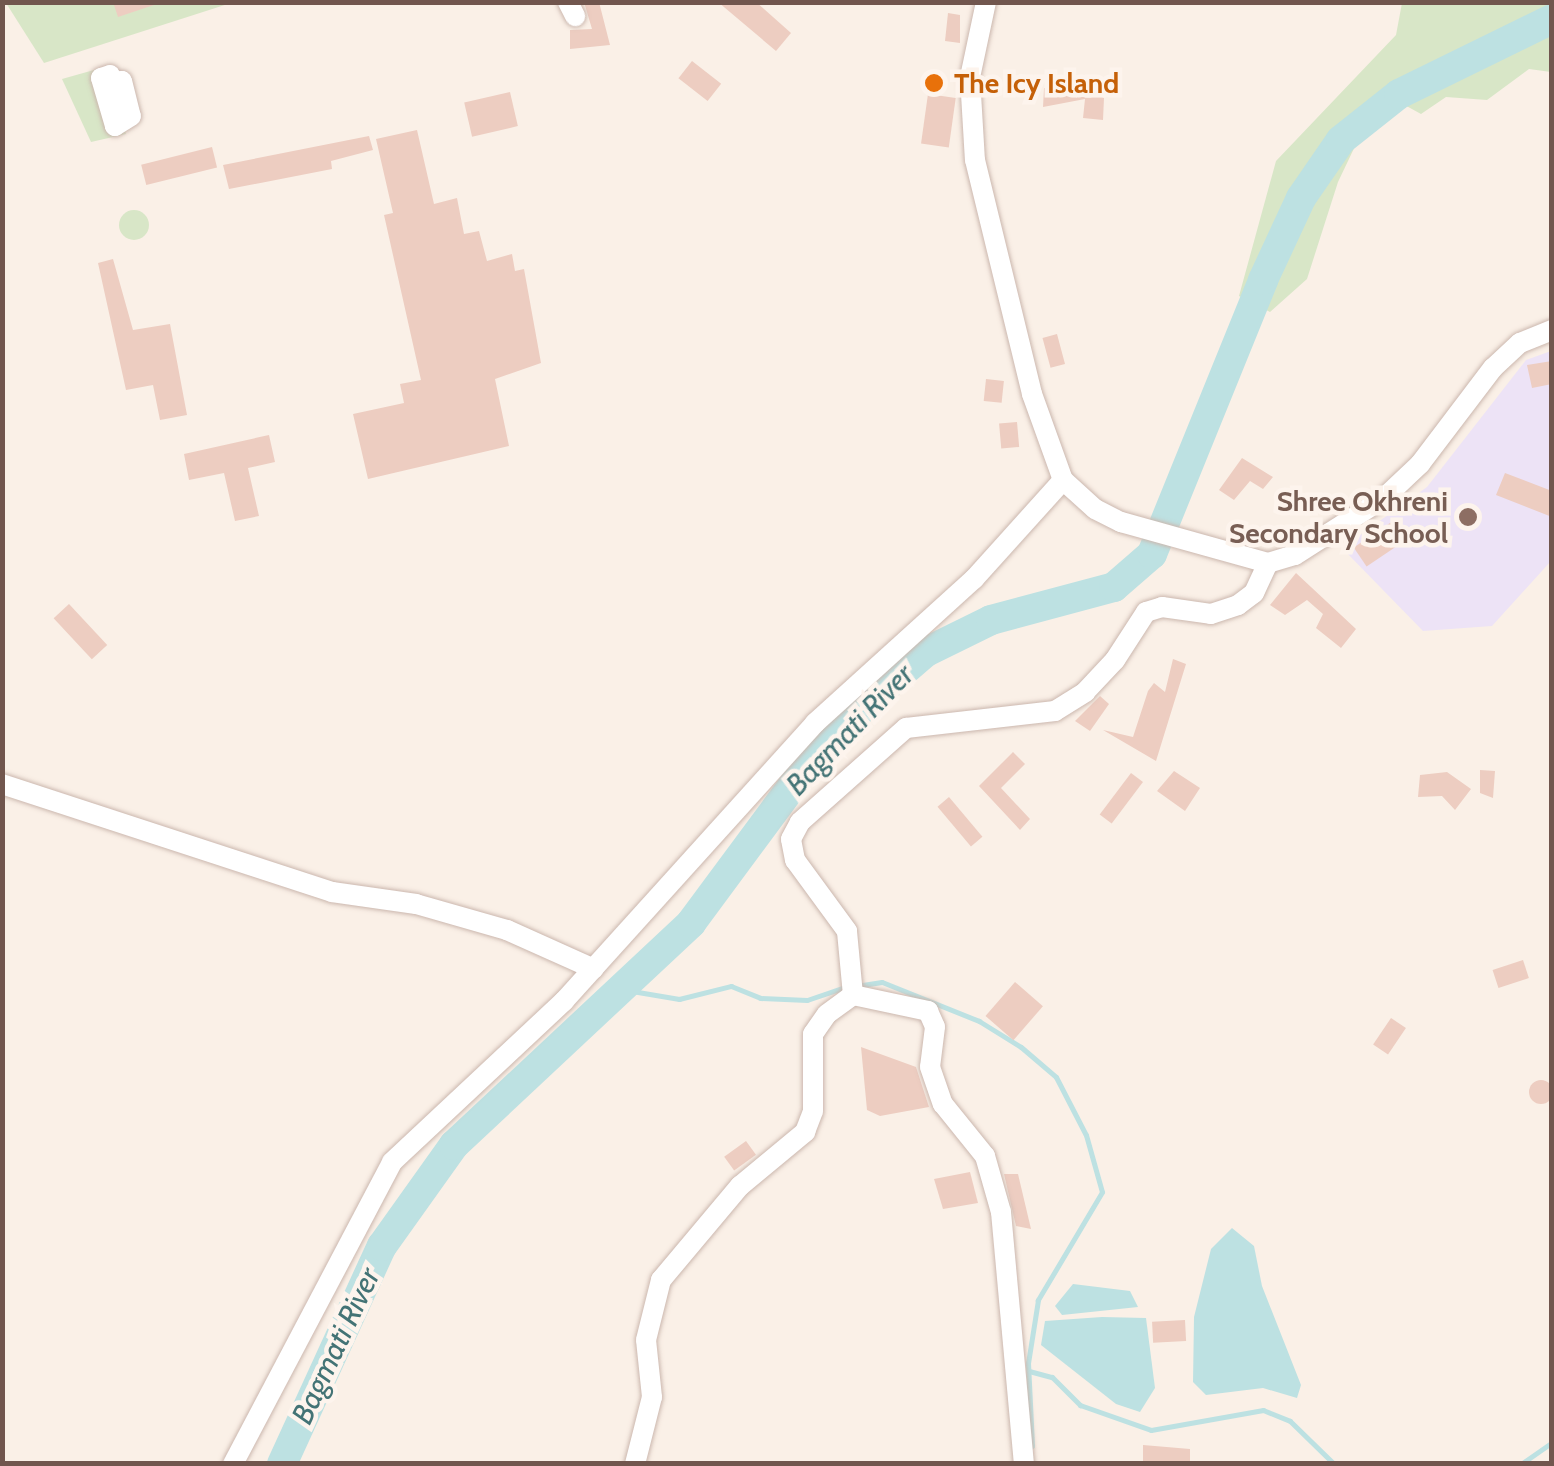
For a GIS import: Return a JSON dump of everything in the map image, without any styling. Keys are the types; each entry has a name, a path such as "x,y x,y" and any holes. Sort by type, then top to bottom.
{"street":[{"path":"986,2 970,77 975,160 1010,316 1063,480 1121,522 1268,563 1295,555 1384,498 1420,464 1493,368 1520,343 1552,330"},
{"path":"233,1464 392,1162 594,969 815,723 974,579 1063,480"},
{"path":"852,996 847,931 795,860 792,838 800,822 906,728 1055,712 1086,692 1115,660 1146,612 1162,606 1211,614 1238,605 1254,593 1268,563"},
{"path":"2,784 332,892 416,904 506,930 594,969"},
{"path":"635,1464 652,1396 646,1340 661,1280 740,1186 806,1132 813,1112 813,1034 827,1014 852,996 928,1011 935,1027 930,1067 943,1104 985,1156 1000,1212 1024,1464"}],"shaded area":[{"name":"Shree Okhreni Secondary School","path":"1551,351 1551,561 1492,626 1423,631 1342,548 1427,487 1526,360"}],"green space":[{"path":"6,3 231,3 44,63"},
{"path":"1402,3 1551,3 1551,72 1529,69 1487,100 1446,97 1421,114 1401,103 1381,116 1358,140 1338,182 1307,279 1270,312 1239,296 1276,161 1396,35"},
{"path":"108,66 126,134 91,142 62,79"},
{"path":"134,210 145,214 149,225 145,236 134,240 123,236 119,225 123,214"}],"water":[{"path":"1232,1228 1254,1246 1262,1286 1301,1385 1297,1398 1263,1388 1206,1395 1193,1382 1194,1317 1211,1249"},
{"path":"1073,1284 1130,1291 1138,1307 1062,1315 1055,1306"},
{"path":"1146,1318 1155,1388 1140,1412 1116,1404 1041,1345 1045,1321"}],"building":[{"path":"113,2 154,2 154,5 118,17"},
{"path":"584,2 599,2 610,45 570,49 570,30 592,29"},
{"path":"718,2 756,2 791,33 776,51"},
{"path":"948,13 960,15 960,43 945,41"},
{"path":"692,61 721,84 708,101 678,78"},
{"path":"1077,85 1104,98 1103,120 1083,118 1085,99 1043,107 1044,88"},
{"path":"510,92 518,126 472,137 464,103"},
{"path":"928,94 956,98 949,147 921,144"},
{"path":"417,130 434,204 457,198 464,234 479,231 487,261 512,254 515,271 524,269 541,363 495,379 509,446 368,479 353,414 404,403 400,384 421,380 384,215 393,213 376,139"},
{"path":"369,136 373,150 331,161 332,169 229,189 223,165"},
{"path":"212,147 217,167 146,185 141,165"},
{"path":"113,259 133,330 170,324 187,415 160,420 153,385 126,390 98,263"},
{"path":"1057,334 1065,364 1051,368 1043,338"},
{"path":"1552,361 1552,384 1532,388 1527,365"},
{"path":"986,379 1004,381 1002,403 984,401"},
{"path":"1017,422 1019,447 1001,448 999,424"},
{"path":"269,435 275,462 248,468 259,516 235,521 224,473 189,480 184,454"},
{"path":"1242,458 1273,477 1263,489 1250,481 1234,500 1219,490"},
{"path":"1505,473 1552,491 1552,517 1496,495"},
{"path":"1396,519 1409,538 1367,567 1354,548"},
{"path":"1296,573 1356,629 1341,648 1316,628 1323,614 1307,600 1285,615 1270,605"},
{"path":"69,604 107,645 92,659 54,618"},
{"path":"1173,659 1186,664 1156,761 1103,730 1133,737 1148,691 1154,683 1165,692"},
{"path":"1100,696 1109,704 1090,731 1075,721"},
{"path":"1013,752 1025,764 1001,788 1030,819 1020,830 979,786"},
{"path":"1480,770 1495,771 1493,798 1480,793"},
{"path":"1174,771 1200,788 1185,811 1157,791"},
{"path":"1447,772 1471,789 1455,810 1442,796 1418,797 1420,775"},
{"path":"1131,773 1143,782 1112,824 1100,815"},
{"path":"949,797 982,837 971,846 938,807"},
{"path":"1523,960 1529,978 1498,988 1493,970"},
{"path":"1015,982 1043,1006 1013,1040 985,1016"},
{"path":"1391,1018 1406,1028 1388,1055 1373,1045"},
{"path":"861,1047 916,1067 929,1107 880,1116 867,1110"},
{"path":"1541,1080 1553,1092 1541,1104 1529,1092"},
{"path":"746,1141 756,1155 734,1171 724,1157"},
{"path":"970,1172 978,1203 943,1209 934,1179"},
{"path":"1004,1174 1018,1174 1031,1229 1016,1226"},
{"path":"1185,1320 1186,1341 1153,1343 1152,1322"},
{"path":"1143,1445 1190,1449 1190,1464 1143,1464"}],"waterway":[{"name":"Bagmati River","path":"282,1464 382,1246 454,1145 691,923 796,781 868,702 926,652 991,620 1114,587 1152,554 1263,280 1301,198 1341,140 1399,94 1552,19"},
{"path":"856,986 882,982 979,1021 1021,1047 1056,1077 1086,1135 1102,1192 1038,1300 1028,1363 1032,1446"},
{"path":"620,989 679,999 731,986 760,998 807,1000 845,987"},
{"path":"1029,1371 1052,1377 1080,1405 1151,1430 1263,1410 1290,1421 1334,1464"},
{"path":"1521,1464 1552,1442"}],"place":[{"name":"The Icy Island","path":"934,83"},
{"name":"Shree Okhreni Secondary School","path":"1468,517"}]}
